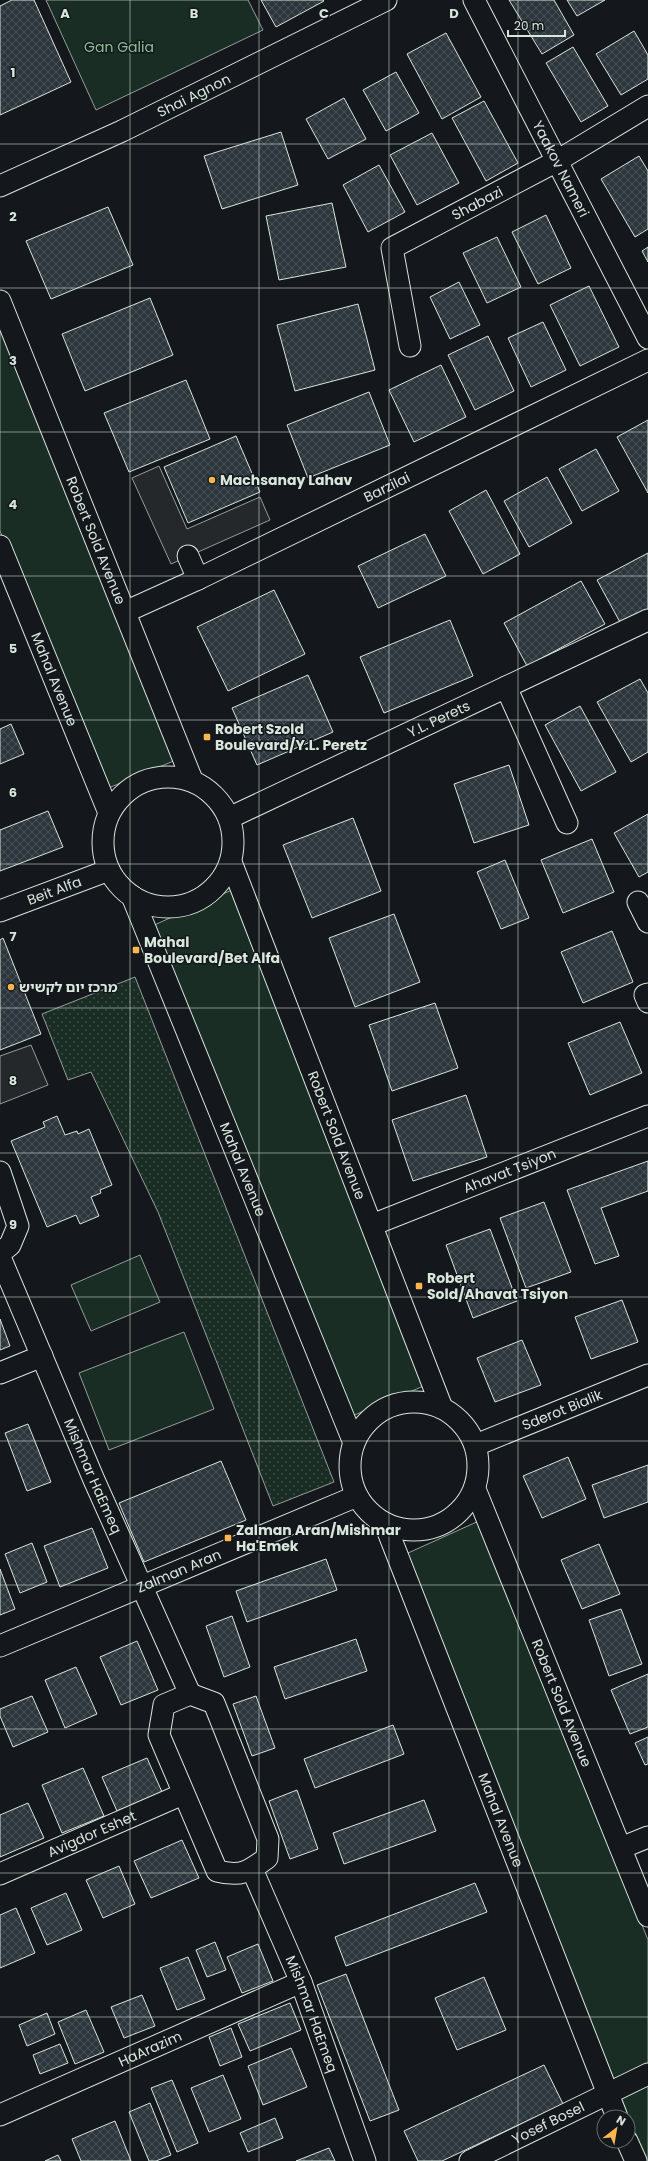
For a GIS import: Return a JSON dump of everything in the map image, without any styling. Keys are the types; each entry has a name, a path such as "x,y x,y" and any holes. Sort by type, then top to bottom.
{"street":[{"name":"Shai Agnon","path":"0,186 122,131 386,0"},
{"name":"Yaakov Nameri","path":"474,0 648,338"},
{"name":"Shabazi","path":"410,346 392,248 557,161 648,106"},
{"name":"Robert Sold Avenue","path":"0,301 192,780"},
{"name":"Barzilai","path":"124,612 198,579 648,360"},
{"name":"Mahal Avenue","path":"0,546 109,813"},
{"path":"188,556 198,579"},
{"name":"Y.L. Perets","path":"229,818 648,620"},
{"path":"506,687 568,824"},
{"path":"173,776 192,780 208,789 220,802 229,818 234,840 231,862 222,880 208,894 190,904 170,907 150,905 132,896 118,884 109,870 103,851 103,832 109,813 120,797 141,782 153,778 173,776"},
{"name":"Robert Sold Avenue","path":"231,862 442,1408"},
{"name":"Beit Alfa","path":"0,911 109,870"},
{"name":"Mahal Avenue","path":"132,896 354,1443"},
{"path":"638,902 648,922"},
{"path":"648,994 645,995 648,1002"},
{"name":"Ahavat Tsiyon","path":"372,1225 648,1116"},
{"path":"0,1172 18,1226 10,1245 0,1253"},
{"name":"Mishmar HaEmeq","path":"0,1257 94,1480 190,1694"},
{"path":"0,1373 42,1356"},
{"name":"Sderot Bialik","path":"476,1446 648,1375"},
{"path":"422,1402 442,1408 468,1430 476,1446 479,1467 475,1489 464,1508 448,1522 427,1530 406,1530 385,1524 369,1512 357,1496 351,1473 350,1461 354,1443 364,1425 380,1411 387,1408 400,1403 422,1402"},
{"name":"Robert Sold Avenue","path":"475,1489 560,1702 648,1916"},
{"name":"Zalman Aran","path":"0,1646 357,1496"},
{"name":"Mahal Avenue","path":"385,1524 614,2109"},
{"path":"190,1694 214,1702 268,1840 268,1858 252,1869 233,1875 217,1871 159,1735 164,1705 190,1694"},
{"name":"Avigdor Eshet","path":"0,1874 183,1794"},
{"path":"621,1848 648,1837"},
{"name":"Mishmar HaEmeq","path":"252,1869 301,1982 365,2161"},
{"name":"HaArazim","path":"0,2115 301,1982"},
{"name":"Yosef Bosel","path":"470,2161 608,2095 648,2074"},
{"path":"631,2149 636,2161"}],"green space":[{"name":"Gan Galia","path":"46,0 248,0 263,30 96,110"},
{"path":"0,320 176,760 106,789 0,531"},
{"path":"234,889 426,1385 345,1419 150,927"},
{"path":"135,977 334,1482 273,1506 158,1212 91,1072 68,1080 42,1014"},
{"path":"140,1255 160,1302 91,1331 71,1285"},
{"path":"184,1332 214,1409 109,1450 79,1373"},
{"path":"481,1520 648,1940 648,2066 612,2085 397,1558"},
{"path":"648,2082 648,2161 643,2161 636,2144 636,2109 622,2109 617,2098"}],"shaded area":[{"path":"159,466 187,529 260,497 270,520 171,564 132,478"},
{"path":"31,1045 48,1085 0,1104 0,1056"}],"building":[{"path":"12,0 34,0 71,82 0,115 0,6"},
{"path":"261,0 323,0 324,1 276,27"},
{"path":"509,0 554,0 574,35 542,54"},
{"path":"567,0 605,0 577,16"},
{"path":"634,31 648,55 648,79 621,95 596,54"},
{"path":"446,33 481,97 442,119 407,54"},
{"path":"573,47 608,106 581,122 546,63"},
{"path":"396,72 419,113 386,131 363,90"},
{"path":"344,98 366,139 328,159 306,119"},
{"path":"484,101 518,163 486,181 452,118"},
{"path":"281,132 298,185 222,209 204,156"},
{"path":"432,133 459,183 417,205 390,155"},
{"path":"639,156 648,171 648,229 635,237 601,179"},
{"path":"379,165 405,212 368,232 343,185"},
{"path":"332,203 346,267 279,280 266,216"},
{"path":"108,207 133,265 51,299 26,241"},
{"path":"546,215 571,268 538,284 512,232"},
{"path":"497,237 521,287 487,303 463,253"},
{"path":"648,247 648,262 642,251"},
{"path":"459,282 480,325 450,339 430,297"},
{"path":"589,286 619,347 580,366 550,305"},
{"path":"150,298 173,355 85,391 62,334"},
{"path":"358,304 375,370 295,391 277,325"},
{"path":"543,322 566,370 531,387 508,338"},
{"path":"488,336 514,391 475,410 448,355"},
{"path":"441,365 466,417 414,442 389,390"},
{"path":"186,380 210,439 129,472 104,413"},
{"path":"369,392 390,445 308,478 287,425"},
{"path":"648,420 648,493 617,437"},
{"name":"Machsanay Lahav","path":"236,436 260,492 188,523 164,467"},
{"path":"596,449 619,491 582,511 559,469"},
{"path":"547,477 572,523 529,547 504,501"},
{"path":"486,490 520,554 483,574 449,511"},
{"path":"425,534 446,576 378,608 358,566"},
{"path":"648,553 648,610 621,624 597,580"},
{"path":"581,581 605,624 527,666 504,623"},
{"path":"274,590 305,654 228,691 197,627"},
{"path":"450,620 473,676 384,713 360,657"},
{"path":"308,675 333,732 257,765 232,708"},
{"path":"640,679 648,693 648,752 631,762 597,702"},
{"path":"580,706 616,772 581,791 545,725"},
{"path":"11,724 24,754 0,764 0,729"},
{"path":"509,765 529,825 474,843 454,784"},
{"path":"48,811 63,847 0,871 0,830"},
{"path":"648,814 648,872 639,877 614,833"},
{"path":"353,818 381,891 312,918 283,845"},
{"path":"592,839 614,892 563,913 541,860"},
{"path":"505,860 529,918 501,929 477,872"},
{"path":"394,914 420,982 355,1007 329,938"},
{"path":"612,931 633,982 583,1003 561,952"},
{"name":"מרכז יום לקשיש","path":"3,938 41,1034 0,1050 0,940"},
{"path":"435,1003 458,1068 392,1091 369,1025"},
{"path":"620,1022 642,1073 590,1095 568,1043"},
{"path":"466,1095 487,1157 413,1181 392,1120"},
{"path":"57,1116 65,1135 77,1131 78,1134 89,1129 112,1185 100,1190 101,1193 91,1197 99,1216 80,1224 76,1215 47,1227 11,1141 45,1127 43,1122"},
{"path":"648,1161 648,1191 601,1208 619,1256 595,1264 567,1190"},
{"path":"544,1202 571,1272 526,1288 500,1218"},
{"path":"490,1229 517,1301 473,1318 446,1245"},
{"path":"622,1300 638,1342 591,1359 575,1317"},
{"path":"0,1319 10,1346 0,1350"},
{"path":"522,1340 541,1385 495,1402 477,1358"},
{"path":"28,1424 51,1482 27,1491 5,1433"},
{"path":"568,1457 586,1499 542,1518 523,1476"},
{"path":"221,1461 246,1520 144,1562 119,1503"},
{"path":"648,1465 648,1502 604,1518 592,1485"},
{"path":"92,1528 108,1568 60,1587 44,1546"},
{"path":"32,1543 47,1582 20,1593 5,1554"},
{"path":"599,1544 620,1594 582,1609 561,1560"},
{"path":"326,1559 337,1590 247,1622 236,1591"},
{"path":"0,1569 15,1609 0,1615"},
{"path":"621,1609 642,1664 609,1676 589,1620"},
{"path":"232,1616 250,1667 224,1677 206,1626"},
{"path":"356,1639 367,1671 285,1699 274,1667"},
{"path":"137,1641 158,1690 121,1705 100,1657"},
{"path":"76,1667 97,1714 65,1728 45,1680"},
{"path":"648,1674 648,1727 630,1734 611,1690"},
{"path":"32,1696 48,1732 13,1747 0,1716 0,1709"},
{"path":"256,1696 275,1748 252,1756 233,1704"},
{"path":"393,1725 404,1754 315,1788 304,1759"},
{"path":"648,1737 648,1764 645,1765 635,1743"},
{"path":"147,1758 162,1792 117,1811 102,1777"},
{"path":"83,1768 104,1816 62,1833 42,1785"},
{"path":"297,1790 318,1849 290,1859 269,1801"},
{"path":"424,1800 436,1831 344,1864 333,1833"},
{"path":"28,1803 44,1838 0,1857 0,1815"},
{"path":"182,1840 199,1878 151,1898 134,1861"},
{"path":"119,1866 135,1904 103,1918 86,1880"},
{"path":"475,1883 487,1912 346,1966 335,1937"},
{"path":"66,1893 82,1930 47,1945 31,1908"},
{"path":"16,1908 35,1953 0,1968 0,1915"},
{"path":"215,1942 226,1970 207,1977 196,1950"},
{"path":"258,1944 273,1981 242,1993 227,1957"},
{"path":"188,1957 205,1999 177,2010 160,1968"},
{"path":"346,1974 399,2110 370,2121 317,1985"},
{"path":"484,1977 506,2030 457,2050 435,1998"},
{"path":"142,1995 155,2026 124,2038 111,2007"},
{"path":"290,2003 301,2030 250,2051 238,2024"},
{"path":"86,2010 104,2052 75,2064 58,2022"},
{"path":"47,2013 55,2034 27,2046 19,2025"},
{"path":"231,2028 242,2057 220,2066 209,2037"},
{"path":"60,2044 68,2063 40,2074 33,2055"},
{"path":"291,2048 307,2087 263,2105 248,2066"},
{"path":"544,2065 563,2104 442,2161 418,2161 404,2131"},
{"path":"223,2075 241,2119 209,2132 191,2088"},
{"path":"172,2080 198,2143 177,2152 151,2088"},
{"path":"150,2103 171,2155 156,2161 149,2161 129,2112"},
{"path":"275,2118 283,2138 248,2152 240,2133"},
{"path":"115,2121 131,2161 81,2161 72,2139"},
{"path":"329,2148 335,2161 296,2161"},
{"path":"58,2155 61,2161 45,2161"}],"place":[{"name":"Machsanay Lahav","path":"212,480"},
{"name":"Robert Szold Boulevard/Y.L. Peretz","path":"207,737"},
{"name":"Mahal Boulevard/Bet Alfa","path":"136,950"},
{"name":"מרכז יום לקשיש","path":"11,987"},
{"name":"Robert Sold/Ahavat Tsiyon","path":"419,1286"},
{"name":"Zalman Aran/Mishmar Ha'Emek","path":"228,1538"}]}
